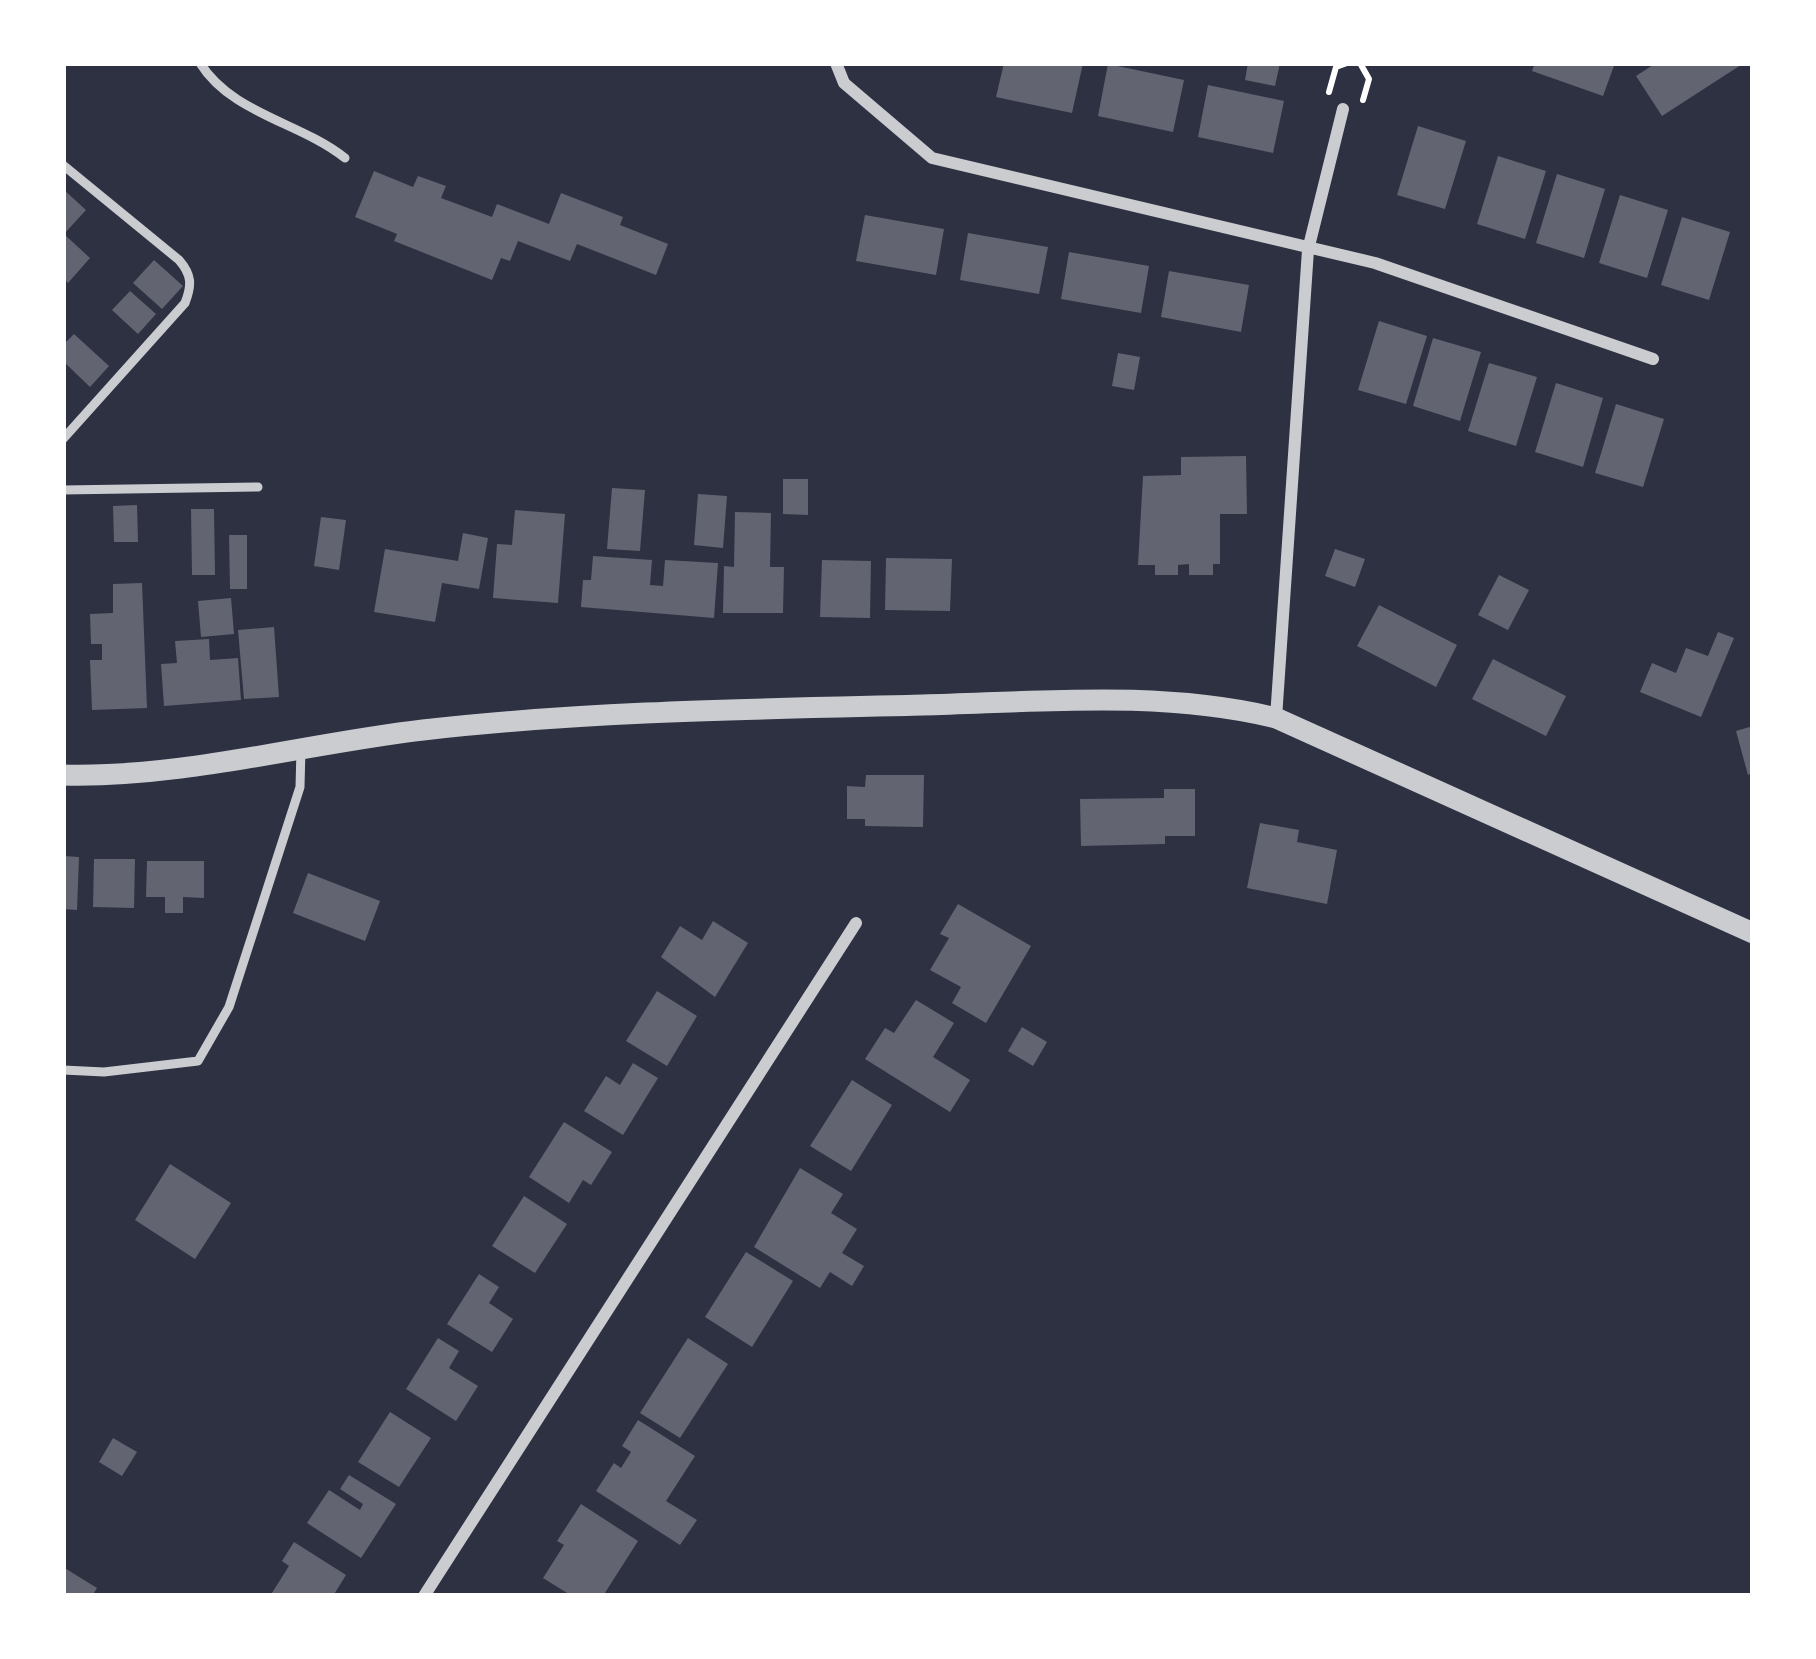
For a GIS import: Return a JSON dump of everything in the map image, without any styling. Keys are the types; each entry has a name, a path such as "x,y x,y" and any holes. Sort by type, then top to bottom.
{"street":[{"path":"836,63 844,83 932,158 1375,263 1653,359"},
{"path":"1276,718 1308,250 1343,109"},
{"path":"63,775 168,770 424,730 553,719 832,707 1196,703 1276,718 1753,933"},
{"path":"424,1596 856,922"}],"lane":[{"path":"200,63 240,103 316,135 345,158"},
{"path":"63,165 190,272 185,303 63,439"},
{"path":"63,490 258,487"},
{"path":"63,1070 104,1072 199,1061 236,985 300,787 301,749"}],"building":[{"path":"1004,63 1083,63 1072,113 996,97"},
{"path":"1248,63 1280,63 1275,86 1245,80"},
{"path":"1535,63 1615,63 1603,96 1532,71"},
{"path":"1656,63 1744,63 1662,116 1636,76"},
{"path":"1108,64 1184,80 1173,132 1098,116"},
{"path":"1208,85 1284,101 1273,153 1198,137"},
{"path":"1418,126 1466,141 1445,209 1397,195"},
{"path":"1498,156 1546,171 1525,239 1477,224"},
{"path":"374,171 413,187 418,176 446,186 441,198 492,217 497,204 549,224 561,193 623,217 620,225 668,244 656,275 577,244 570,261 518,241 510,261 501,258 492,280 394,241 397,234 355,217"},
{"path":"1557,174 1605,189 1584,258 1536,243"},
{"path":"63,189 86,210 64,234 90,258 68,283 63,278"},
{"path":"1620,195 1668,210 1647,278 1599,263"},
{"path":"865,215 944,229 936,275 856,261"},
{"path":"1682,217 1730,232 1709,300 1661,285"},
{"path":"968,233 1048,247 1039,294 960,280"},
{"path":"1069,252 1149,266 1141,313 1061,299"},
{"path":"154,260 183,286 162,309 133,283"},
{"path":"1169,271 1249,285 1241,332 1161,317"},
{"path":"130,291 156,314 138,334 112,310"},
{"path":"1379,321 1427,336 1406,404 1358,390"},
{"path":"74,334 109,366 90,387 63,361 63,345"},
{"path":"1433,338 1481,352 1460,421 1413,406"},
{"path":"1118,353 1140,357 1134,390 1112,386"},
{"path":"1489,363 1537,377 1516,446 1468,431"},
{"path":"1556,383 1603,398 1583,467 1535,452"},
{"path":"1616,404 1664,419 1643,487 1595,473"},
{"path":"1246,456 1247,514 1220,514 1220,564 1213,564 1213,575 1189,575 1189,564 1178,565 1178,575 1155,575 1155,565 1138,565 1143,476 1181,475 1181,457"},
{"path":"783,479 808,479 808,515 783,514"},
{"path":"612,488 645,490 640,551 607,549"},
{"path":"698,494 727,496 723,548 694,545"},
{"path":"137,505 138,542 114,542 113,506"},
{"path":"191,509 214,509 215,575 192,575"},
{"path":"515,510 565,514 558,603 493,598 497,544 512,545"},
{"path":"735,512 771,513 770,567 784,567 783,613 723,613 724,566 734,567"},
{"path":"321,517 346,520 339,570 314,566"},
{"path":"463,533 488,538 479,589 442,583 435,622 374,612 385,549 458,561"},
{"path":"229,535 247,535 247,589 230,589"},
{"path":"1335,549 1365,559 1355,587 1325,576"},
{"path":"593,556 652,560 650,585 663,586 665,560 718,563 714,618 581,607 583,580 591,580"},
{"path":"886,558 952,559 950,611 885,610"},
{"path":"822,560 871,561 870,618 820,617"},
{"path":"1499,575 1529,590 1508,630 1478,615"},
{"path":"142,583 147,708 92,710 90,660 102,660 102,644 91,644 90,614 113,613 113,584"},
{"path":"231,598 234,634 201,637 198,601"},
{"path":"1379,605 1457,645 1436,687 1357,646"},
{"path":"274,627 279,697 244,699 238,630"},
{"path":"1718,632 1734,638 1701,717 1640,692 1652,663 1676,673 1686,648 1708,656"},
{"path":"209,639 210,660 238,658 241,700 164,706 161,664 177,663 175,641"},
{"path":"1493,659 1566,696 1546,736 1472,699"},
{"path":"1753,726 1753,773 1748,775 1736,731"},
{"path":"866,775 924,775 923,827 865,826 865,819 847,819 847,786 865,787"},
{"path":"1164,789 1195,789 1195,836 1165,836 1165,844 1081,846 1080,799 1164,798"},
{"path":"1260,823 1299,830 1297,842 1337,850 1327,904 1247,888"},
{"path":"63,856 79,857 77,910 63,909"},
{"path":"94,859 135,859 134,908 93,907"},
{"path":"147,861 204,861 204,898 183,897 183,913 165,913 165,897 146,897"},
{"path":"308,873 380,901 365,941 293,913"},
{"path":"958,904 1031,946 986,1023 952,1003 961,987 930,970 949,938 940,934"},
{"path":"713,921 748,943 715,997 661,957 680,926 702,940"},
{"path":"657,991 697,1016 667,1066 626,1041"},
{"path":"916,1000 954,1023 933,1057 970,1080 950,1112 865,1059 885,1028 894,1033"},
{"path":"1022,1027 1047,1042 1033,1066 1008,1051"},
{"path":"633,1063 658,1078 623,1135 584,1111 606,1076 620,1085"},
{"path":"852,1080 892,1105 851,1171 810,1146"},
{"path":"564,1122 612,1152 591,1185 583,1180 569,1203 529,1177"},
{"path":"170,1164 231,1203 195,1259 135,1220"},
{"path":"800,1168 843,1194 831,1213 857,1229 842,1253 864,1266 852,1286 830,1272 820,1288 754,1247"},
{"path":"524,1196 567,1224 535,1273 492,1246"},
{"path":"746,1252 793,1281 752,1347 705,1317"},
{"path":"479,1274 499,1287 489,1303 513,1319 492,1352 447,1324"},
{"path":"438,1338 459,1351 449,1368 478,1386 456,1421 406,1389"},
{"path":"688,1338 728,1364 680,1438 640,1413"},
{"path":"390,1412 431,1438 399,1487 358,1462"},
{"path":"638,1420 695,1456 666,1501 697,1520 680,1545 596,1491 614,1463 621,1468 631,1452 622,1446"},
{"path":"113,1438 137,1452 122,1476 99,1462"},
{"path":"349,1475 396,1504 361,1558 307,1523 329,1490 360,1510 363,1504 340,1489"},
{"path":"581,1504 638,1541 603,1596 572,1596 543,1578 564,1545 557,1541"},
{"path":"294,1542 346,1575 333,1596 270,1596 289,1566 282,1561"},
{"path":"63,1567 97,1588 92,1596 63,1596"}]}
